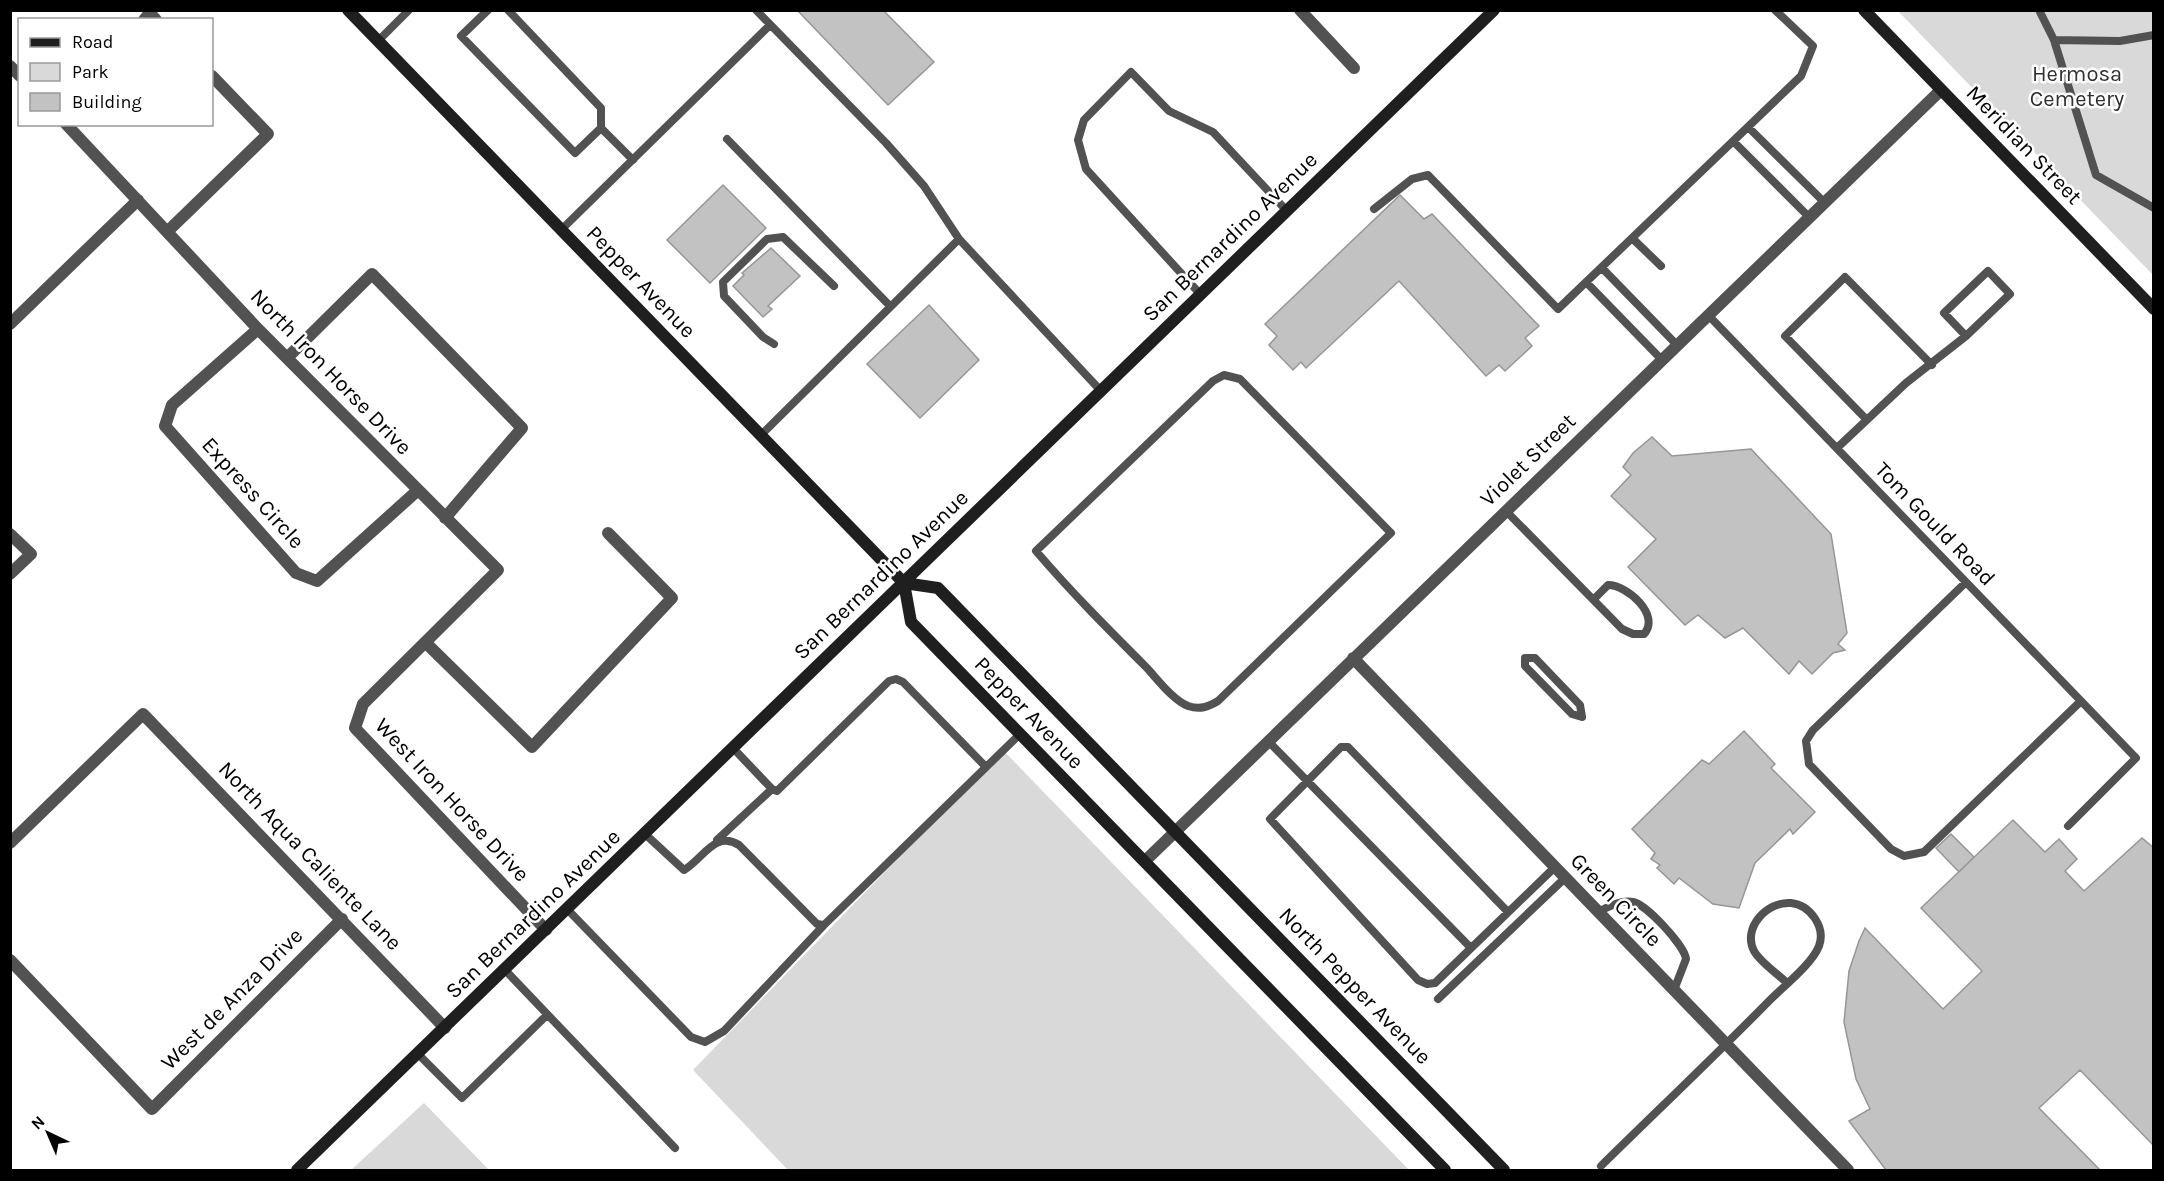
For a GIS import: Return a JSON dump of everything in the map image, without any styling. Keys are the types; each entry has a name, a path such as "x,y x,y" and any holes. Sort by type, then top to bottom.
{"main road":[{"name":"Pepper Avenue","path":"348,10 904,583 910,622 1145,861"},
{"name":"San Bernardino Avenue","path":"297,1170 1494,10"},
{"name":"Meridian Street","path":"1864,10 2154,309"},
{"name":"Pepper Avenue","path":"904,583 938,588 1175,831"},
{"name":"North Pepper Avenue","path":"1175,831 1504,1170"},
{"path":"1145,861 1445,1170"}],"street":[{"path":"1300,10 1354,68"},
{"path":"168,231 268,134 213,77"},
{"name":"Violet Street","path":"1145,861 1941,90"},
{"name":"North Iron Horse Drive","path":"68,126 258,329 498,570 426,643"},
{"path":"10,324 138,200"},
{"path":"287,358 372,274 522,428 445,518"},
{"name":"Express Circle","path":"258,329 172,405 165,426 296,573 317,581 417,491"},
{"path":"426,643 532,747 672,598 608,533"},
{"path":"10,534 31,554 10,574"},
{"name":"West Iron Horse Drive","path":"426,643 363,704 355,728 546,930"},
{"name":"Green Circle","path":"1353,658 1848,1170"},
{"name":"North Aqua Caliente Lane","path":"10,843 143,714 445,1028"},
{"name":"West de Anza Drive","path":"10,960 152,1109 342,919"}],"lane":[{"path":"378,41 409,10"},
{"path":"508,10 601,108 601,128 633,160"},
{"path":"756,10 894,152 924,186 959,239 1102,392"},
{"path":"1374,209 1412,179 1428,175 1558,309 1801,76 1813,46 1775,10"},
{"path":"2039,10 2054,40 2097,175 2154,208"},
{"path":"482,12 461,36 575,153 601,128"},
{"path":"561,230 770,26"},
{"path":"2054,40 2120,41 2154,34"},
{"path":"1201,295 1086,169 1078,140 1084,120 1131,72 1169,111 1213,132 1287,211"},
{"path":"1748,127 1824,202"},
{"path":"727,139 890,306"},
{"path":"1733,141 1809,217"},
{"path":"774,344 762,337 724,296 723,282 767,239 783,237 834,286"},
{"path":"1632,238 1661,266"},
{"path":"760,435 959,239"},
{"path":"1602,268 1677,345"},
{"path":"1837,448 1906,383 1932,365 1966,336 2010,294 1988,272 1944,313 1966,336"},
{"path":"1867,420 1785,336 1845,277 1932,365"},
{"path":"1586,282 1662,360"},
{"name":"Tom Gould Road","path":"1708,315 2136,758 2068,826"},
{"path":"1224,375 1233,376 1240,379 1391,533 1218,701 1208,707 1197,709 1185,705 1160,681 1072,593 1036,551 1118,471 1213,381 1224,375"},
{"path":"1506,511 1594,599 1623,628 1633,634 1644,634 1650,628 1650,620 1645,611 1632,594 1618,585 1608,585 1594,599"},
{"path":"1966,582 1813,730 1806,741 1809,764 1849,808 1891,849 1905,855 1924,852 2081,701"},
{"path":"1525,658 1535,658 1580,705 1582,717 1572,714 1525,666 1525,658"},
{"path":"734,748 772,789 777,790 889,681 896,679 903,682 986,767"},
{"path":"567,909 691,1037 705,1042 724,1030 824,925 1020,734"},
{"path":"1268,741 1471,948"},
{"path":"1508,912 1348,747 1341,747 1270,819 1418,980 1427,984 1435,983 1555,867"},
{"path":"645,834 684,870 772,789"},
{"path":"717,841 731,840 739,845 817,924 824,925"},
{"path":"1438,999 1565,878"},
{"path":"1598,912 1621,902 1636,903 1681,946 1686,959 1674,990"},
{"path":"1601,1166 1726,1044 1787,983 1815,954 1822,935 1816,920 1798,904 1787,902 1775,905 1766,911 1753,927 1751,935 1755,952 1787,983"},
{"path":"505,970 675,1148"},
{"path":"418,1054 462,1098 547,1015"}],"green space":[{"name":"Hermosa Cemetery","path":"1898,11 2153,11 2153,275"},
{"path":"1003,750 1409,1170 788,1170 693,1070"},
{"path":"424,1103 489,1170 351,1170"}],"building":[{"path":"797,10 883,10 934,62 888,105"},
{"path":"723,185 766,228 710,283 667,240"},
{"path":"1400,195 1424,219 1432,214 1539,326 1525,338 1532,346 1505,371 1499,365 1486,376 1399,281 1306,368 1301,362 1293,370 1269,345 1277,336 1265,324"},
{"path":"771,248 800,276 768,306 772,309 763,317 733,286 744,275 742,273"},
{"path":"929,305 979,360 920,418 867,364"},
{"path":"1652,437 1672,456 1751,449 1831,534 1847,633 1838,644 1845,650 1833,653 1812,674 1799,661 1789,674 1743,628 1725,638 1698,615 1685,625 1628,567 1656,539 1611,496 1631,475 1623,467 1633,453"},
{"path":"1744,731 1775,764 1771,768 1815,812 1793,834 1790,829 1755,863 1739,908 1713,904 1679,878 1674,884 1657,868 1660,865 1651,859 1655,853 1632,829 1702,760 1709,764"},
{"path":"2013,820 2045,852 2059,839 2077,859 2065,871 2084,891 2142,838 2154,848 2154,1146 2080,1070 2039,1108 2100,1170 1886,1170 1849,1121 1870,1109 1856,1079 1844,1022 1849,971 1859,941 1865,928 1943,1009 1982,971 1921,908"},
{"path":"1951,834 1974,857 1959,872 1936,848"}]}
